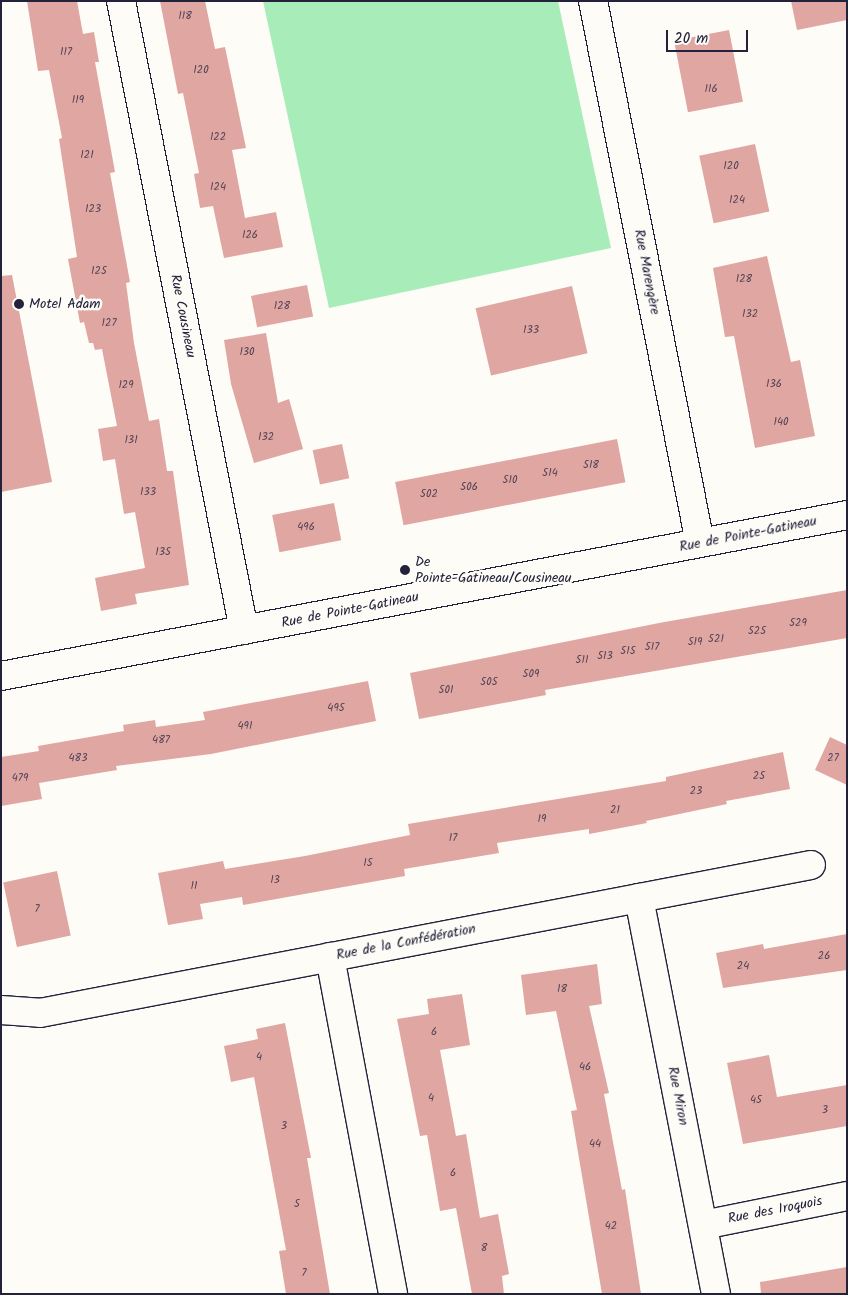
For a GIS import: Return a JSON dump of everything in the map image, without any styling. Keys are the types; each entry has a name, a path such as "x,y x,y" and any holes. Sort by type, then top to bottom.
{"street":[{"name":"Rue Cousineau","path":"122,1 244,630"},
{"name":"Rue Marengère","path":"594,1 700,543"},
{"name":"Rue de Pointe-Gatineau","path":"1,676 847,515"},
{"name":"Rue de la Confédération","path":"1,1010 40,1013 810,865"},
{"name":"Rue Miron","path":"639,898 716,1294"},
{"path":"330,957 394,1294"},
{"name":"Rue des Iroquois","path":"703,1225 847,1196"}],"green space":[{"path":"263,1 558,1 611,248 329,308"}],"building":[{"path":"27,1 77,1 83,34 94,32 99,62 95,62 115,172 110,173 130,282 126,283 134,343 149,421 159,419 167,471 173,471 189,585 135,594 137,604 101,611 95,578 145,568 135,512 124,514 115,459 103,461 98,429 117,426 102,349 95,350 93,343 89,343 84,322 80,323 68,259 77,257 59,139 62,138 49,70 38,71"},
{"path":"160,1 205,1 215,49 225,47 246,148 232,150 245,218 276,212 283,247 224,258 213,206 200,208 194,174 199,173 183,93 178,94"},
{"path":"791,1 847,1 847,20 797,30"},
{"path":"729,30 743,102 688,112 674,41"},
{"path":"755,144 769,211 714,223 699,156"},
{"path":"767,256 791,362 800,360 815,436 755,448 734,336 725,337 713,268"},
{"path":"12,275 52,482 1,492 1,276"},
{"path":"307,285 313,316 257,327 251,296"},
{"path":"572,286 588,353 491,376 476,308"},
{"path":"266,333 278,403 289,399 303,449 254,463 231,384 224,340"},
{"path":"617,439 625,482 404,525 395,482"},
{"path":"342,444 349,478 320,484 313,450"},
{"path":"334,503 341,540 279,552 272,515"},
{"path":"847,590 847,638 545,690 546,695 419,719 410,673 659,623"},
{"path":"368,681 376,721 211,754 116,766 117,770 39,783 42,799 1,806 1,757 39,751 38,746 124,731 123,725 155,720 156,727 205,720 203,712"},
{"path":"830,737 847,745 847,785 815,770"},
{"path":"783,752 790,789 726,801 727,804 646,821 647,823 589,834 589,829 497,843 499,853 404,869 405,876 243,905 242,897 200,904 203,919 168,925 158,873 223,861 225,869 305,856 410,835 408,824 666,781 666,777"},
{"path":"57,871 71,936 17,947 3,882"},
{"path":"847,934 847,970 723,988 716,953 763,944 764,949"},
{"path":"597,964 602,1004 589,1006 609,1093 604,1094 622,1190 625,1189 641,1294 602,1294 571,1111 577,1110 556,1011 526,1015 521,975"},
{"path":"462,994 470,1045 440,1050 456,1136 466,1134 480,1218 498,1214 509,1274 502,1276 504,1294 472,1294 456,1208 440,1211 427,1135 420,1136 397,1019 429,1014 427,999"},
{"path":"285,1023 311,1158 307,1158 330,1294 286,1294 279,1251 286,1250 254,1077 231,1082 224,1046 258,1039 256,1029"},
{"path":"769,1055 777,1097 847,1085 847,1126 743,1144 727,1063"},
{"path":"847,1267 847,1294 761,1294 760,1282"}],"place":[{"name":"Motel Adam","path":"19,304"},
{"name":"De Pointe-Gatineau/Cousineau","path":"405,570"}]}
